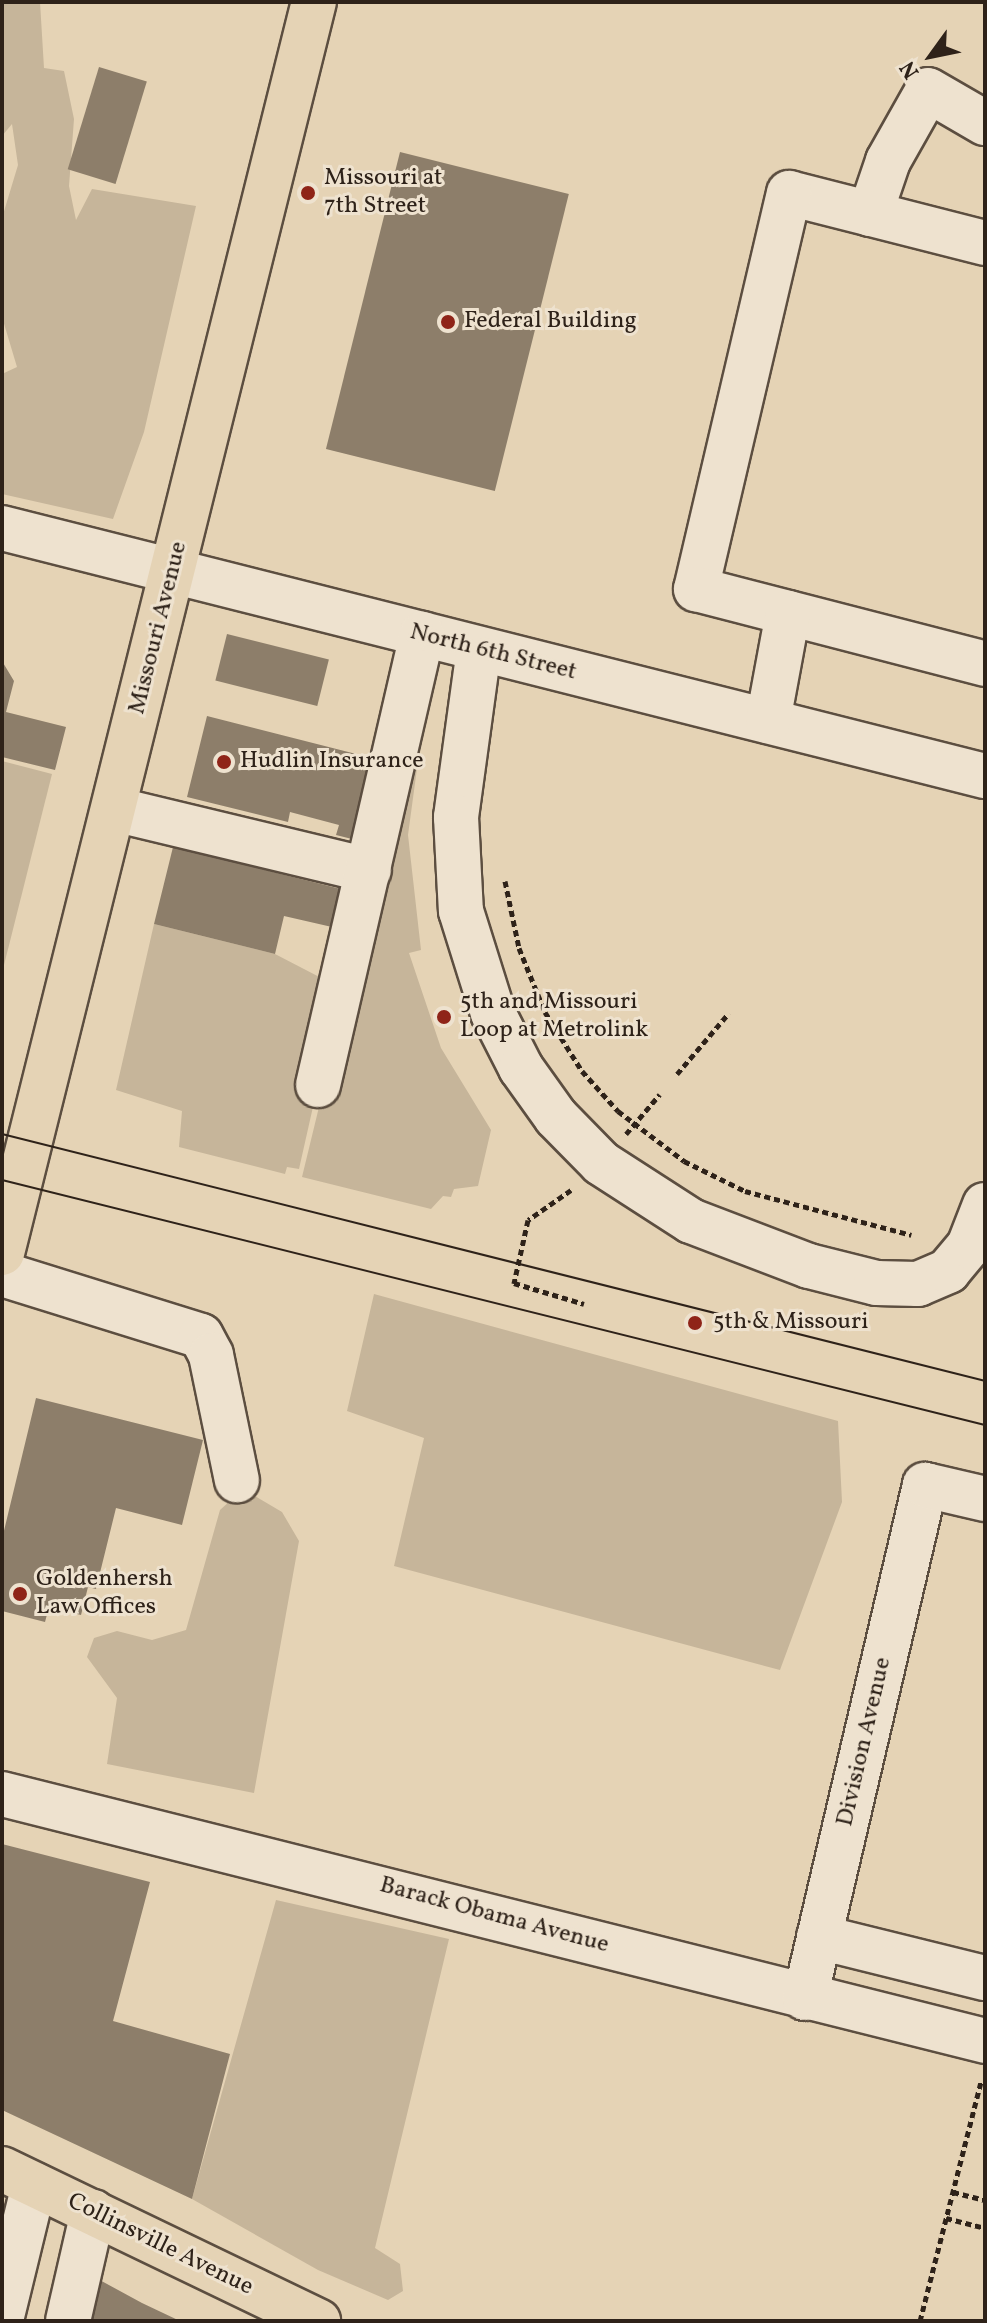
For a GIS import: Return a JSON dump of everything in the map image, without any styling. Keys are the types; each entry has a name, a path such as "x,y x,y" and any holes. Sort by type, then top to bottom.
{"main road":[{"name":"Missouri Avenue","path":"2,1253 314,2"},
{"name":"Collinsville Avenue","path":"18,2177 318,2321"}],"street":[{"path":"870,214 888,161 928,90 985,123"},
{"path":"985,243 789,193 696,589 985,664"},
{"name":"North 6th Street","path":"2,528 985,776"},
{"path":"768,721 788,613"},
{"path":"318,1085 422,634"},
{"path":"479,649 456,817 461,911 493,1013 521,1068 556,1117 601,1163 691,1221 809,1266 876,1283 918,1284 948,1271 969,1246 985,1205"},
{"path":"114,809 369,870"},
{"path":"2,1274 201,1336 211,1355 237,1480"},
{"name":"Division Avenue","path":"805,1998 925,1485 985,1499"},
{"name":"Barack Obama Avenue","path":"2,1794 218,1844 805,1998 985,2041"},
{"path":"819,1937 985,1978"},
{"path":"2,2316 18,2177"},
{"path":"68,2321 93,2212"}],"path":[{"path":"505,881 519,948 545,1012 582,1071 634,1124 684,1161 745,1191 911,1235"},
{"path":"677,1074 729,1013"},
{"path":"634,1124 660,1094"},
{"path":"574,1188 528,1220 514,1283 584,1304"},
{"path":"920,2321 984,2068"},
{"path":"953,2192 985,2200"},
{"path":"946,2218 985,2228"}],"shaded area":[{"path":"2,2 40,2 44,68 64,71 74,119 69,186 76,220 92,189 196,206 144,432 113,519 2,494 2,374 17,367 2,317 2,218 18,165 12,124 2,136"},
{"path":"409,736 421,739 408,835 421,950 409,953 441,1048 491,1130 478,1186 454,1189 451,1197 443,1196 431,1209 302,1177"},
{"path":"2,761 52,774 2,973"},
{"path":"154,924 275,954 329,982 317,1089 299,1169 287,1167 285,1174 179,1147 182,1111 116,1090"},
{"path":"374,1294 838,1421 842,1502 780,1670 394,1566 424,1438 347,1411"},
{"path":"243,1489 282,1512 299,1541 254,1793 107,1764 117,1698 87,1657 94,1638 117,1631 152,1640 186,1630 220,1510"},
{"path":"276,1900 449,1939 375,2248 400,2264 403,2291 388,2300 318,2270 192,2199"}],"building":[{"path":"99,67 147,82 116,184 68,169"},
{"name":"Federal Building","path":"400,152 569,194 495,491 326,449"},
{"path":"227,634 329,659 317,706 215,681"},
{"path":"2,661 14,681 6,712 66,727 55,770 2,757"},
{"path":"207,716 364,756 372,780 356,840 336,835 339,825 290,812 288,822 187,797"},
{"path":"173,847 341,889 332,927 284,916 275,954 154,924"},
{"path":"36,1398 203,1440 182,1525 116,1508 96,1589 88,1587 81,1615 49,1607 45,1622 2,1611 2,1539"},
{"path":"2,1844 150,1882 113,2021 230,2054 192,2199 2,2110"},
{"path":"96,2278 142,2303 180,2321 85,2321"}],"tram line":[{"path":"2,1134 985,1381"},
{"path":"2,1180 985,1425"}],"place":[{"name":"Missouri at 7th Street","path":"308,193"},
{"name":"Federal Building","path":"448,322"},
{"name":"Hudlin Insurance","path":"224,762"},
{"name":"5th and Missouri Loop at Metrolink","path":"444,1017"},
{"name":"5th & Missouri","path":"695,1323"},
{"name":"Goldenhersh Law Offices","path":"20,1594"}]}
